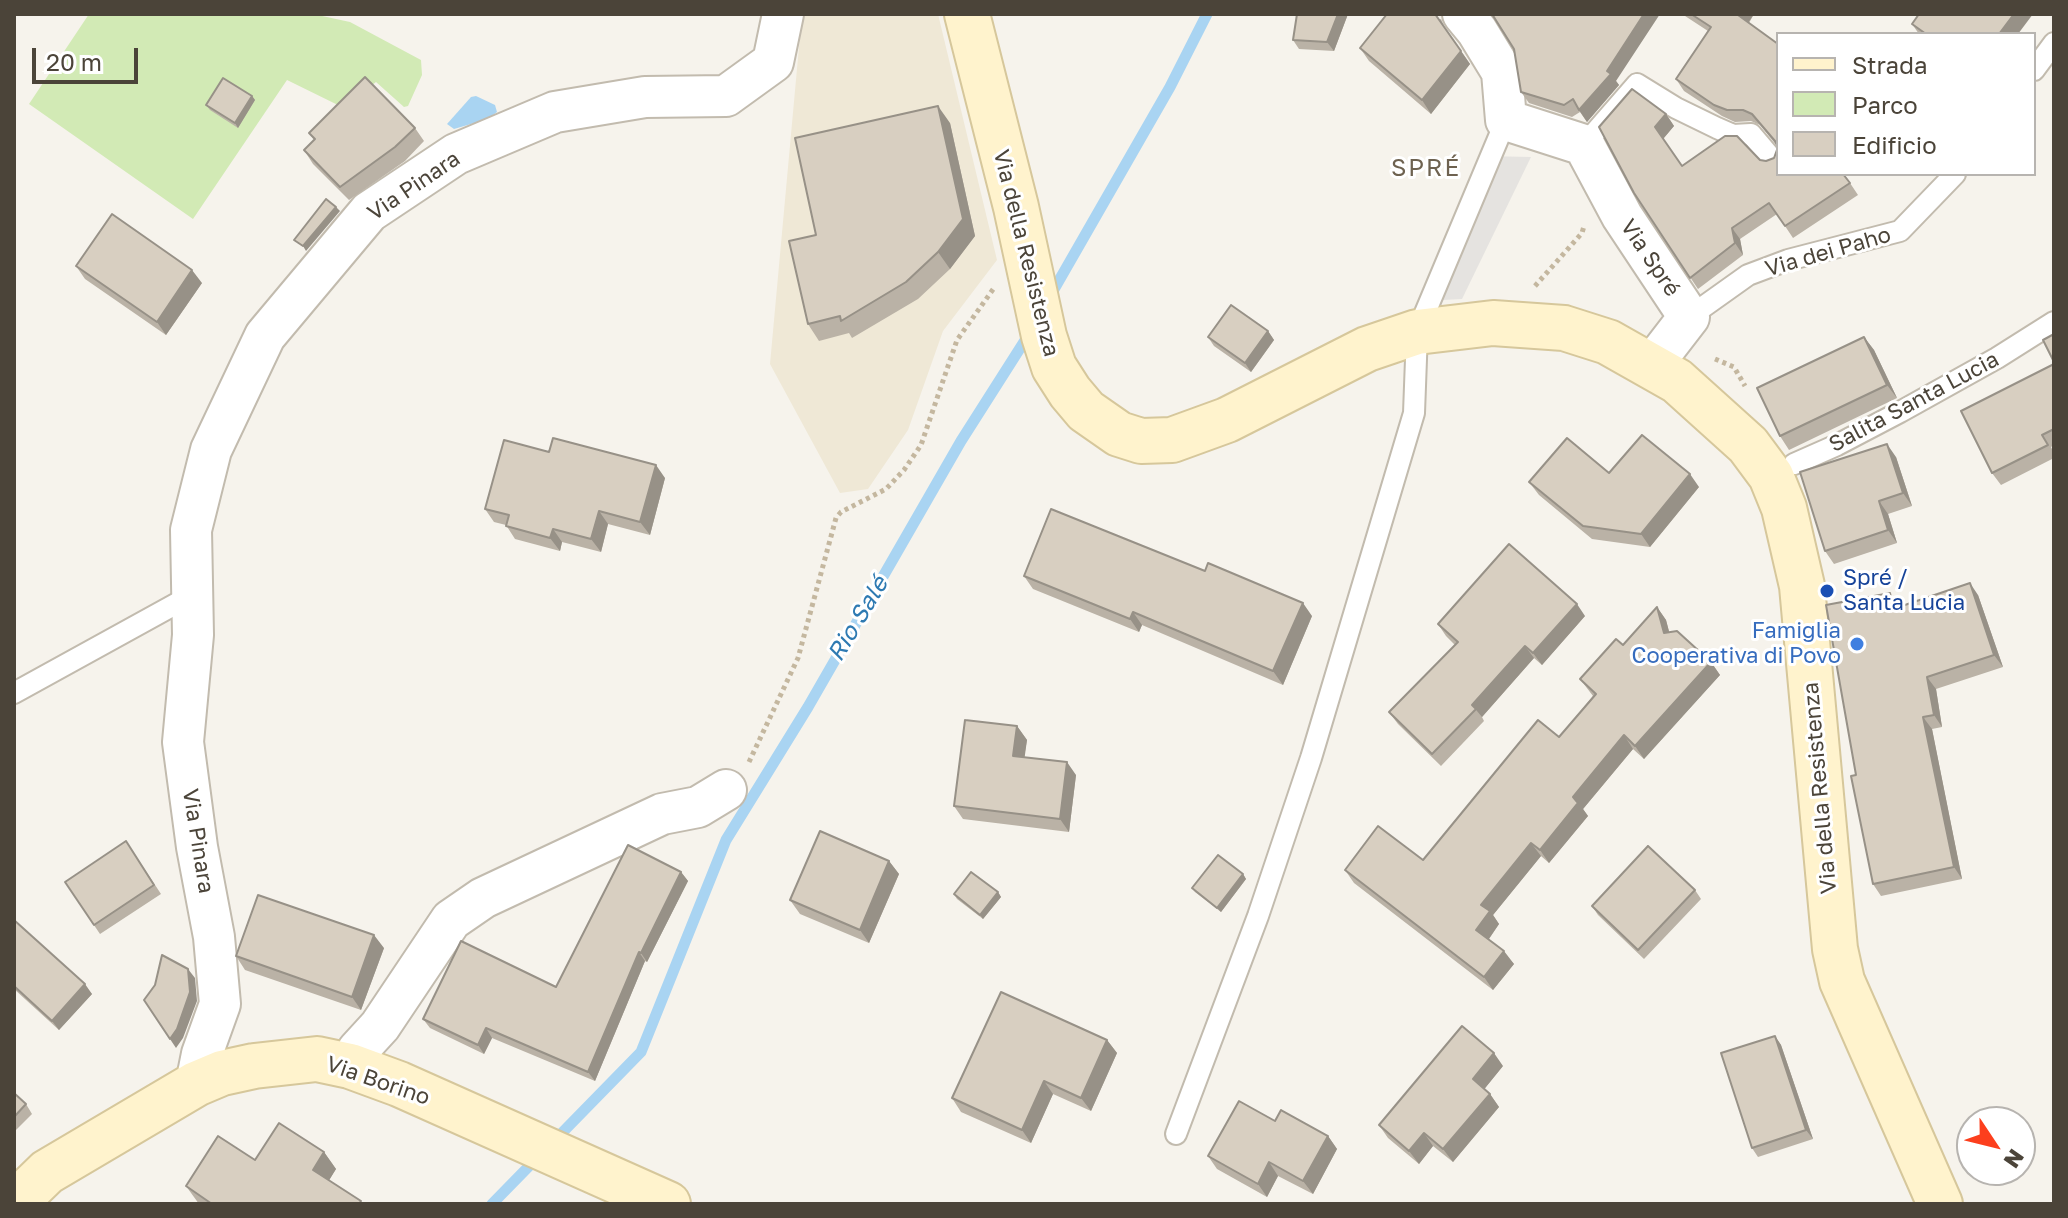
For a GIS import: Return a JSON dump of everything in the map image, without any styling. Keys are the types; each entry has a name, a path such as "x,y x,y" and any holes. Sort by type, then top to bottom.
{"street":[{"name":"Via Pinara","path":"196,1084 202,1054 220,1004 214,937 197,847 183,742 193,635 191,530 211,450 265,336 369,212 456,154 555,112 645,97 726,96 773,62 783,14"},
{"name":"Via della Resistenza","path":"967,14 1054,367 1086,411 1119,434 1141,441 1172,440 1227,420 1367,349 1417,332 1493,323 1564,328 1608,342 1677,381 1748,445 1783,470 1784,508 1802,586 1835,949 1842,981 1940,1204"},
{"path":"1463,14 1502,72 1506,120 1592,160"},
{"name":"Via Spré","path":"1592,160 1622,216 1689,317 1652,365"},
{"path":"350,1066 358,1050 380,1026 451,920 483,898 662,814 698,807 726,790"},
{"name":"Via Borino","path":"14,1204 30,1177 196,1084 222,1073 317,1059 350,1066 399,1084 668,1204"}],"lane":[{"path":"2036,67 2054,43"},
{"path":"1592,160 1637,84 1717,128 1733,135 1751,134 1773,160"},
{"path":"1176,1134 1258,916 1311,758 1414,413 1417,332 1506,120"},
{"name":"Via dei Paho","path":"1689,317 1748,275 1855,241 1900,231 1953,176"},
{"name":"Salita Santa Lucia","path":"1783,470 1900,412 2054,322"},
{"path":"14,693 192,595"}],"path":[{"path":"1493,323 1491,308 1497,294 1538,285 1582,233 1592,160"},
{"path":"726,790 748,765 798,658 836,518 841,512 886,489 921,445 957,340 1003,276 1021,236"}],"shaded area":[{"path":"802,14 938,14 997,260 943,331 908,430 868,489 840,493 770,364"},
{"path":"1485,156 1531,157 1462,299 1424,301"}],"green space":[{"path":"89,14 313,14 350,22 421,60 422,75 408,106 404,107 376,82 344,108 287,80 193,219 29,104"}],"water":[{"path":"476,96 495,105 497,112 488,119 454,129 447,124 471,97"}],"building":[{"path":"1297,14 1338,14 1327,42 1293,40"},
{"path":"1387,14 1435,14 1461,51 1422,100 1360,48"},
{"path":"1492,14 1644,14 1607,71 1611,74 1579,110 1573,99 1564,105 1521,92 1514,49"},
{"path":"1691,14 1739,14 1776,43 1776,143 1752,114 1714,105 1676,79 1711,27"},
{"path":"1919,14 2014,14 2000,32 1923,32 1912,24"},
{"path":"365,77 415,128 395,147 340,187 304,150 315,139 309,133"},
{"path":"223,78 252,96 235,123 206,105"},
{"path":"1632,89 1666,114 1655,127 1682,166 1725,136 1737,136 1760,160 1774,158 1776,152 1776,176 1845,176 1850,183 1785,226 1769,203 1732,228 1735,243 1690,278 1634,193 1599,127"},
{"path":"938,106 963,219 938,252 906,282 841,321 840,316 808,324 789,241 816,235 795,138"},
{"path":"326,199 336,207 303,246 294,240"},
{"path":"112,214 192,270 157,322 76,266"},
{"path":"1231,305 1268,331 1245,363 1208,337"},
{"path":"2054,334 2054,362 2043,340"},
{"path":"1864,337 1887,385 1780,436 1757,388"},
{"path":"2054,364 2054,429 2042,435 2048,445 1992,473 1961,411"},
{"path":"1642,435 1690,474 1641,534 1583,526 1529,482 1567,438 1609,473"},
{"path":"553,438 656,465 640,522 599,511 591,539 553,529 550,538 506,526 509,515 485,509 504,440 549,452"},
{"path":"1887,444 1903,493 1879,501 1888,530 1825,551 1800,472"},
{"path":"1051,509 1205,571 1208,563 1303,603 1273,671 1133,612 1130,619 1024,576"},
{"path":"1509,544 1577,604 1533,653 1525,646 1472,705 1476,709 1432,754 1389,712 1458,642 1438,624"},
{"path":"1970,583 1994,655 1927,677 1934,715 1923,717 1954,867 1873,884 1851,776 1856,775 1826,605 1890,593 1893,609"},
{"path":"1657,607 1664,633 1677,631 1711,662 1635,746 1624,735 1573,797 1578,803 1540,850 1531,843 1481,905 1490,911 1476,930 1504,951 1484,977 1345,870 1378,826 1423,860 1538,720 1559,737 1596,694 1580,679 1616,639 1623,645"},
{"path":"965,720 1017,726 1013,756 1067,762 1060,819 954,806"},
{"path":"820,831 889,861 860,930 790,900"},
{"path":"126,841 154,885 94,925 65,882"},
{"path":"628,845 681,872 639,952 588,1072 486,1028 478,1045 423,1019 461,941 556,987"},
{"path":"1648,846 1695,890 1638,950 1592,906"},
{"path":"1218,855 1243,874 1217,908 1192,888"},
{"path":"971,872 998,892 980,915 954,894"},
{"path":"258,895 374,935 352,997 236,956"},
{"path":"14,920 85,984 52,1021 14,986"},
{"path":"162,955 188,969 190,992 177,1029 170,1039 144,1000 155,985"},
{"path":"1001,992 1107,1040 1081,1098 1044,1081 1022,1130 952,1098"},
{"path":"1462,1026 1494,1053 1473,1079 1490,1094 1443,1149 1424,1133 1409,1151 1379,1125"},
{"path":"1775,1036 1806,1130 1752,1148 1721,1053"},
{"path":"14,1093 26,1104 14,1117"},
{"path":"1239,1101 1275,1121 1281,1110 1328,1136 1303,1181 1269,1162 1258,1184 1208,1156"},
{"path":"279,1123 324,1152 313,1170 361,1201 359,1204 212,1204 186,1186 218,1136 255,1160"}],"waterway":[{"name":"Rio Salé","path":"1049,298 1170,87 1207,14"},
{"name":"Rio Salé","path":"554,1141 641,1052 726,840 808,707 961,441 1031,331"},
{"name":"Rio Salé","path":"492,1204 539,1156"}],"place":[{"name":"Spré / Santa Lucia","path":"1827,591"},
{"name":"Famiglia Cooperativa di Povo","path":"1857,644"}],"district":[{"name":"SPRÉ","path":"1426,168"}]}
